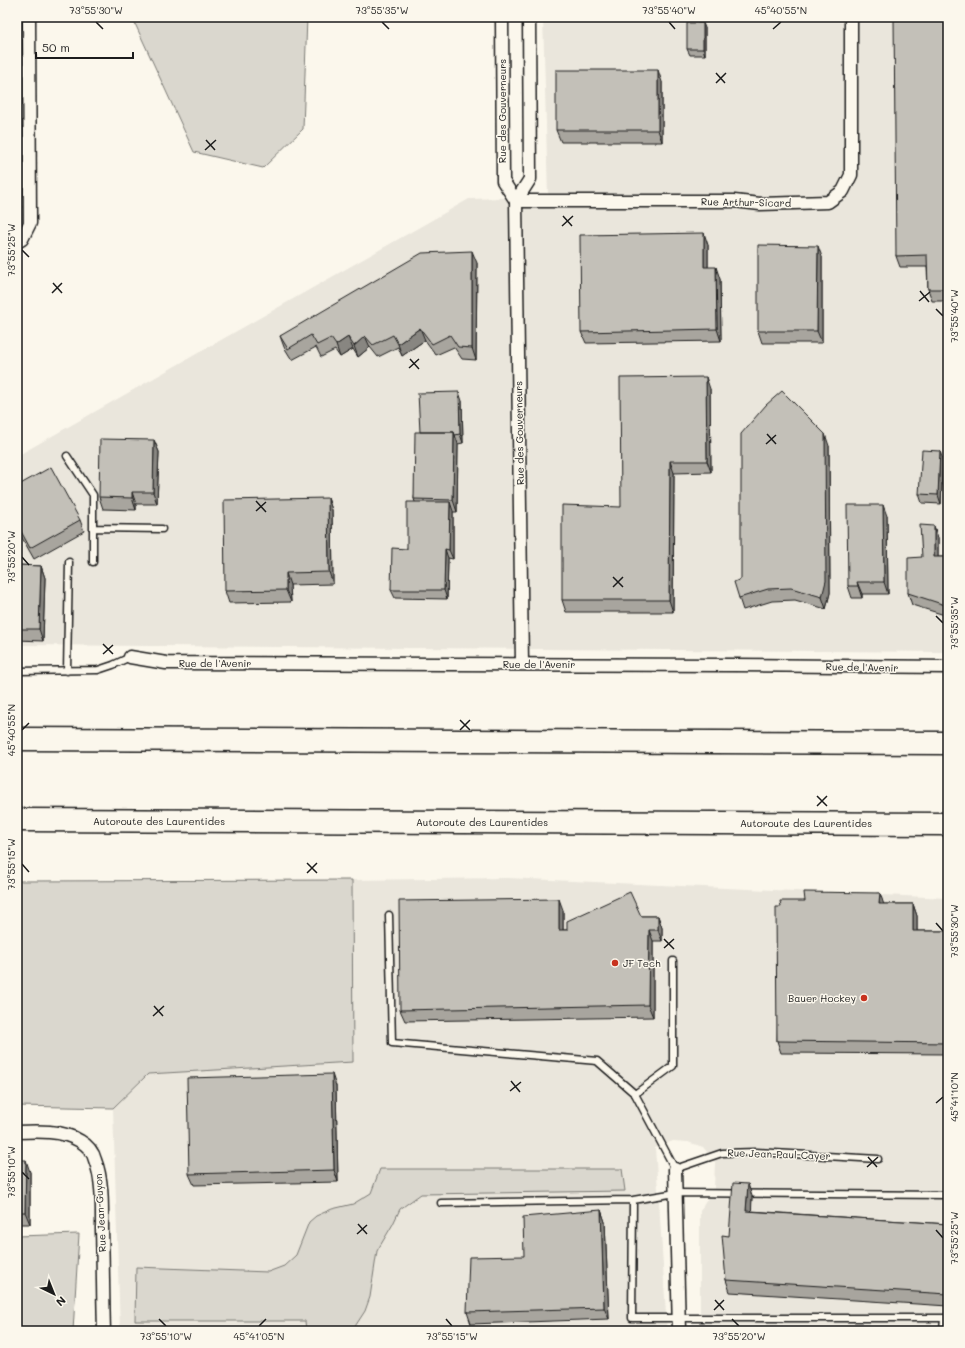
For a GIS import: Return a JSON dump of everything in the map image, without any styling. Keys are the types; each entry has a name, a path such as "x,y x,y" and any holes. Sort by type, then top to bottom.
{"highway":[{"path":"17,740 948,743"},
{"name":"Autoroute des Laurentides","path":"17,820 948,824"}],"street":[{"path":"17,242 22,239 30,223 29,17"},
{"name":"Rue des Gouverneurs","path":"502,17 503,181 516,201 522,664"},
{"path":"516,201 530,179 529,17"},
{"name":"Rue Arthur-Sicard","path":"516,201 734,201 760,204 828,202 843,191 851,175 851,17"},
{"name":"Rue de l'Avenir","path":"130,657 166,663 948,667"},
{"name":"Rue Jean-Guyon","path":"17,1132 46,1132 74,1138 80,1141 89,1150 95,1160 99,1179 101,1202 104,1331"},
{"path":"676,1169 678,1331"}],"lane":[{"path":"66,456 92,495 93,562"},
{"path":"93,528 162,529"},
{"path":"67,671 69,562"},
{"path":"17,671 98,670 130,657"},
{"path":"389,915 392,1043 597,1061 635,1094 676,1169"},
{"path":"635,1094 673,1066 673,961"},
{"name":"Rue Jean-Paul-Cayer","path":"676,1169 722,1153 756,1152 878,1159"},
{"path":"441,1203 633,1200 676,1193 948,1195"},
{"path":"633,1200 632,1318 946,1318 943,1331"}],"shaded area":[{"path":"132,17 307,17 303,129 263,168 194,152"},
{"path":"543,17 948,17 948,652 17,645 17,456 469,199 548,197"},
{"path":"507,878 948,898 948,1331 700,1331 700,1211 714,1188 715,1162 703,1147 688,1142 673,1141 655,1148 667,1331 120,1331 113,1108 148,1074 353,1062 352,880"},
{"path":"352,880 353,1062 148,1074 113,1108 17,1106 17,881"},
{"path":"380,1169 622,1169 625,1191 421,1194 400,1209 377,1251 370,1297 365,1311 352,1331 306,1331 305,1321 135,1321 136,1267 268,1272 284,1266 296,1255 309,1222 316,1216 332,1209 353,1204 371,1193"},
{"path":"79,1234 73,1331 17,1331 17,1236"}],"building":[{"path":"894,17 948,17 948,289 928,289 927,255 896,256"},
{"path":"687,23 703,23 703,49 687,49"},
{"path":"556,70 658,70 658,130 556,130"},
{"path":"704,233 704,267 716,267 717,329 581,332 580,235"},
{"path":"758,245 818,246 817,331 758,331"},
{"path":"472,251 472,348 458,347 450,335 432,344 420,328 398,344 393,335 373,345 365,336 354,346 348,337 336,345 331,338 317,345 311,335 288,349 280,336 422,253"},
{"path":"706,377 707,461 670,461 669,600 562,600 562,505 621,507 620,378"},
{"path":"782,391 825,434 826,581 822,597 791,588 768,589 739,598 734,582 741,579 741,434 766,405"},
{"path":"459,392 460,434 455,435 454,432 420,432 418,393"},
{"path":"415,432 454,432 453,500 414,499"},
{"path":"100,439 154,440 153,492 132,492 132,498 99,497"},
{"path":"922,450 940,451 938,495 919,494"},
{"path":"51,467 80,520 30,548 17,524 17,486"},
{"path":"328,498 329,572 286,573 286,590 225,591 224,500"},
{"path":"407,502 450,502 449,550 445,549 444,590 391,590 392,548 407,549"},
{"path":"847,505 883,505 884,582 857,582 858,586 848,586"},
{"path":"920,525 934,526 934,557 948,557 948,606 908,593 908,558 922,557"},
{"path":"17,565 41,566 39,629 17,629"},
{"path":"630,892 641,916 658,916 658,930 649,930 648,1005 400,1010 399,901 559,899 559,930 567,930 567,921"},
{"name":"Bauer Hockey","path":"804,892 880,893 879,904 913,904 913,931 948,931 948,1043 777,1041 776,907 781,907 780,901 805,901"},
{"path":"332,1074 334,1170 189,1174 187,1078"},
{"path":"17,1160 26,1160 25,1212 17,1212"},
{"path":"733,1183 748,1184 746,1211 948,1224 948,1294 726,1280 722,1235 729,1236"},
{"path":"601,1210 604,1308 467,1312 469,1257 524,1256 523,1217"}],"place":[{"name":"JF Tech","path":"615,963"},
{"name":"Bauer Hockey","path":"864,998"}]}
